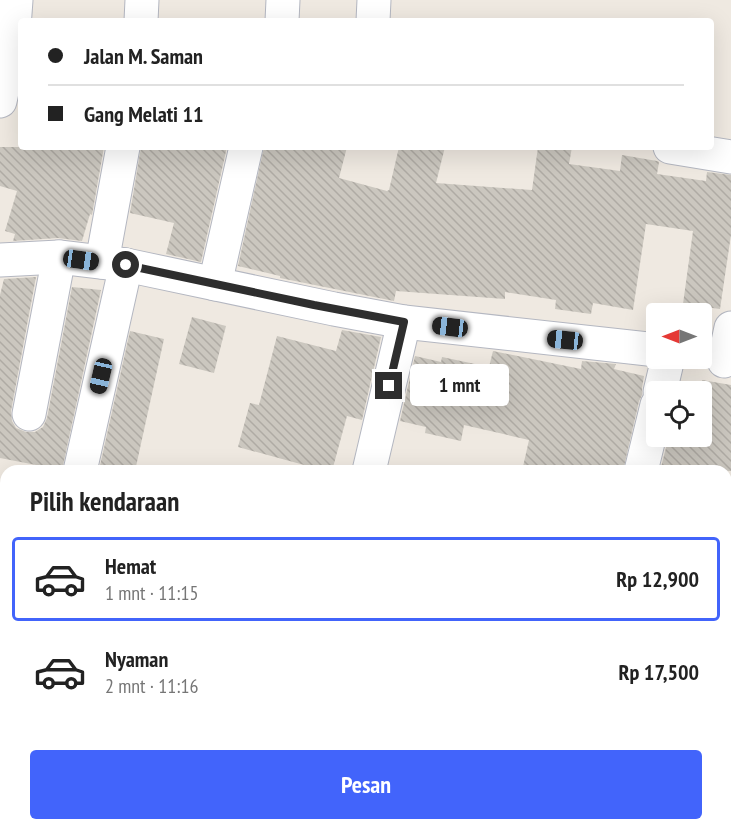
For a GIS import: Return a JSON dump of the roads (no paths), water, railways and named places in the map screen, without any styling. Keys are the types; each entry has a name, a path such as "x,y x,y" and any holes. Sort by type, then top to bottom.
{"street":[{"path":"0,101 13,41 16,0"},
{"path":"141,18 142,0"},
{"path":"282,18 283,0"},
{"path":"373,18 374,0"},
{"path":"81,465 114,264 123,150"},
{"path":"215,284 245,150"},
{"path":"688,150 731,157"},
{"path":"29,414 59,257"},
{"path":"0,260 59,257 114,264 404,322 646,349"},
{"path":"370,465 404,322"},
{"path":"719,360 731,328"},
{"path":"642,465 647,447"}]}
